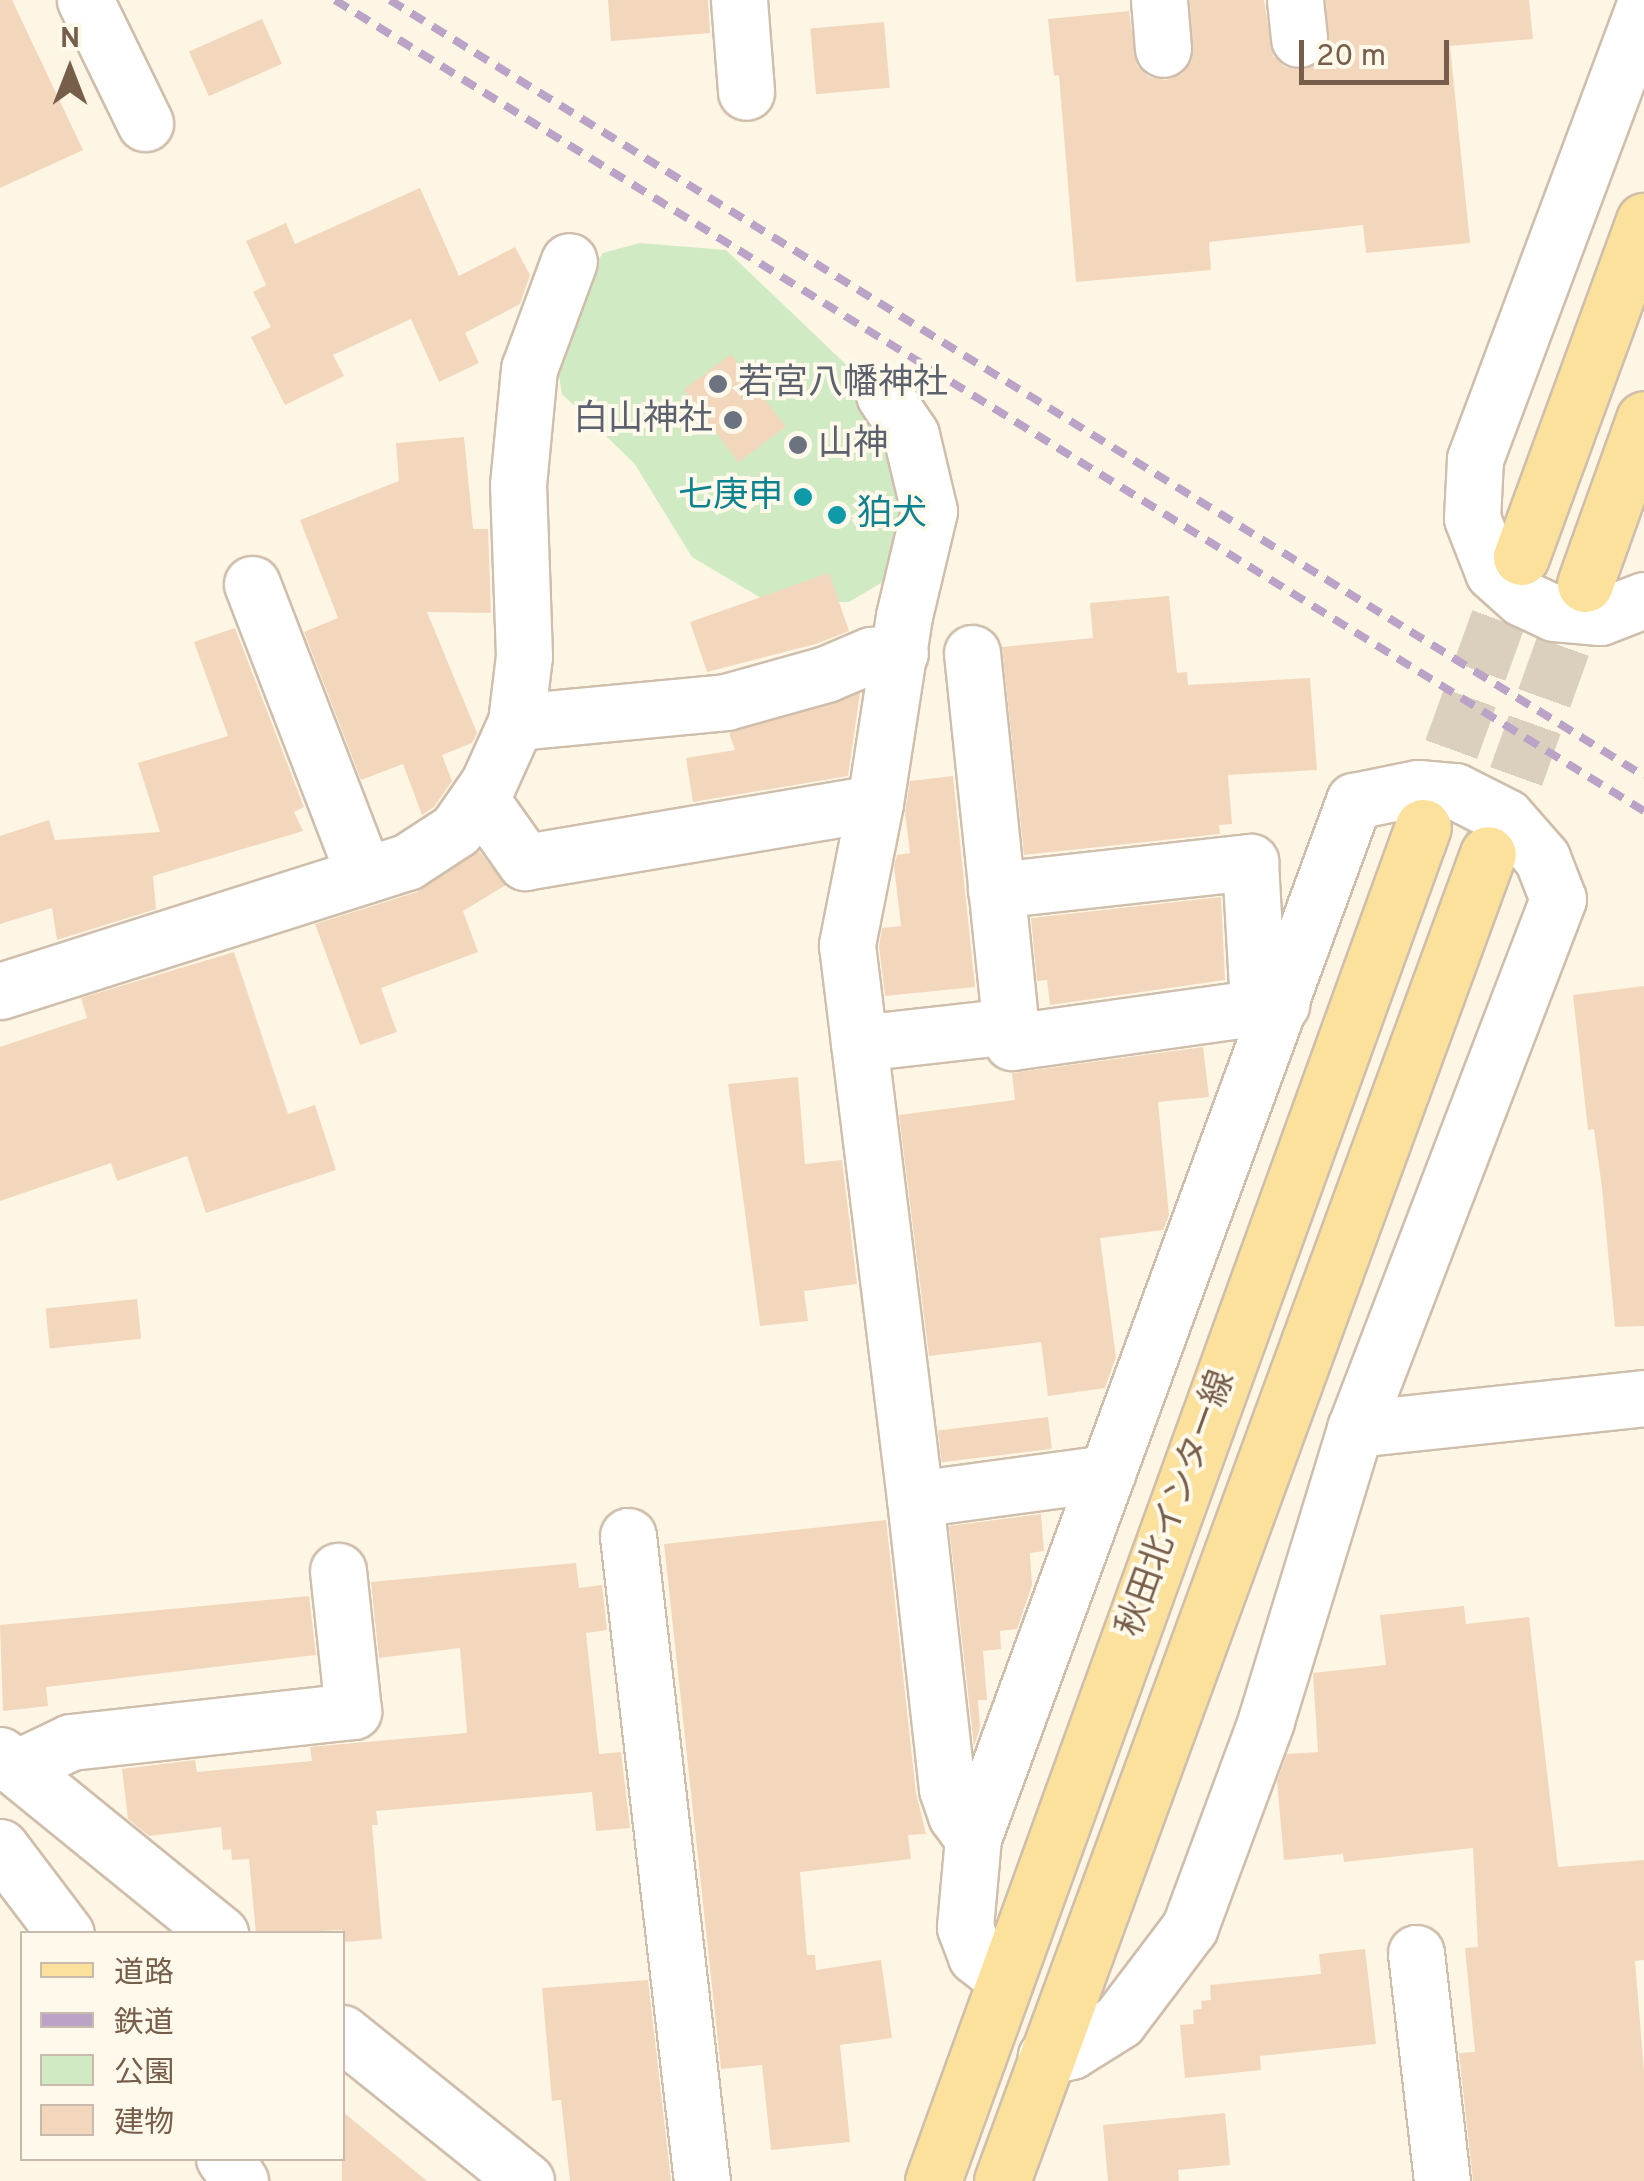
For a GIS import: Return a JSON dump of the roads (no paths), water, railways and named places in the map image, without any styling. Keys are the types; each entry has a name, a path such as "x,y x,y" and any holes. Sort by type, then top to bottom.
{"main road":[{"path":"1521,557 1644,220"},
{"path":"1586,584 1644,419"},
{"name":"秋田北インター線","path":"933,2181 1423,828"},
{"name":"秋田北インター線","path":"1002,2181 1488,854"}],"street":[{"path":"85,0 145,124"},
{"path":"739,0 746,92"},
{"path":"1644,8 1475,459 1472,518 1494,572 1522,598 1554,612 1600,617 1644,600"},
{"path":"0,991 406,862 456,830 478,798 516,722 524,656 518,485 529,369 569,261"},
{"path":"884,395 912,435 929,511 904,616 875,803 847,945 947,1789 956,1815 972,1838"},
{"path":"252,584 364,875"},
{"path":"516,722 726,702 826,674 871,655 900,653"},
{"path":"972,653 1012,1042 1269,1005"},
{"path":"1004,1978 976,1956 965,1927 972,1838 1107,1473 1269,1005 1354,801 1418,788 1456,791 1506,818 1542,858 1558,899 1355,1429 1266,1721 1190,1927 1118,2021 1071,2051 1046,2057"},
{"path":"478,798 525,862 875,803"},
{"path":"996,890 1250,862 1269,1005"},
{"path":"859,1043 1010,1026"},
{"path":"1355,1429 1644,1398"},
{"path":"915,1499 1107,1473"},
{"path":"628,1536 702,2181"},
{"path":"8,1762 71,1742 353,1711 338,1572"},
{"path":"8,1762 216,1931"},
{"path":"0,1847 64,1931"},
{"path":"1416,1953 1442,2181"},
{"path":"345,2035 526,2181"}],"tunnel":[{"path":"1423,827 1521,557"},
{"path":"1488,854 1585,584"}],"railway":[{"path":"335,0 1644,811"},
{"path":"390,0 1644,776"}],"place":[{"name":"若宮八幡神社","path":"718,384"},
{"name":"白山神社","path":"733,420"},
{"name":"山神","path":"798,445"},
{"name":"七庚申","path":"803,497"},
{"name":"狛犬","path":"837,515"}]}
